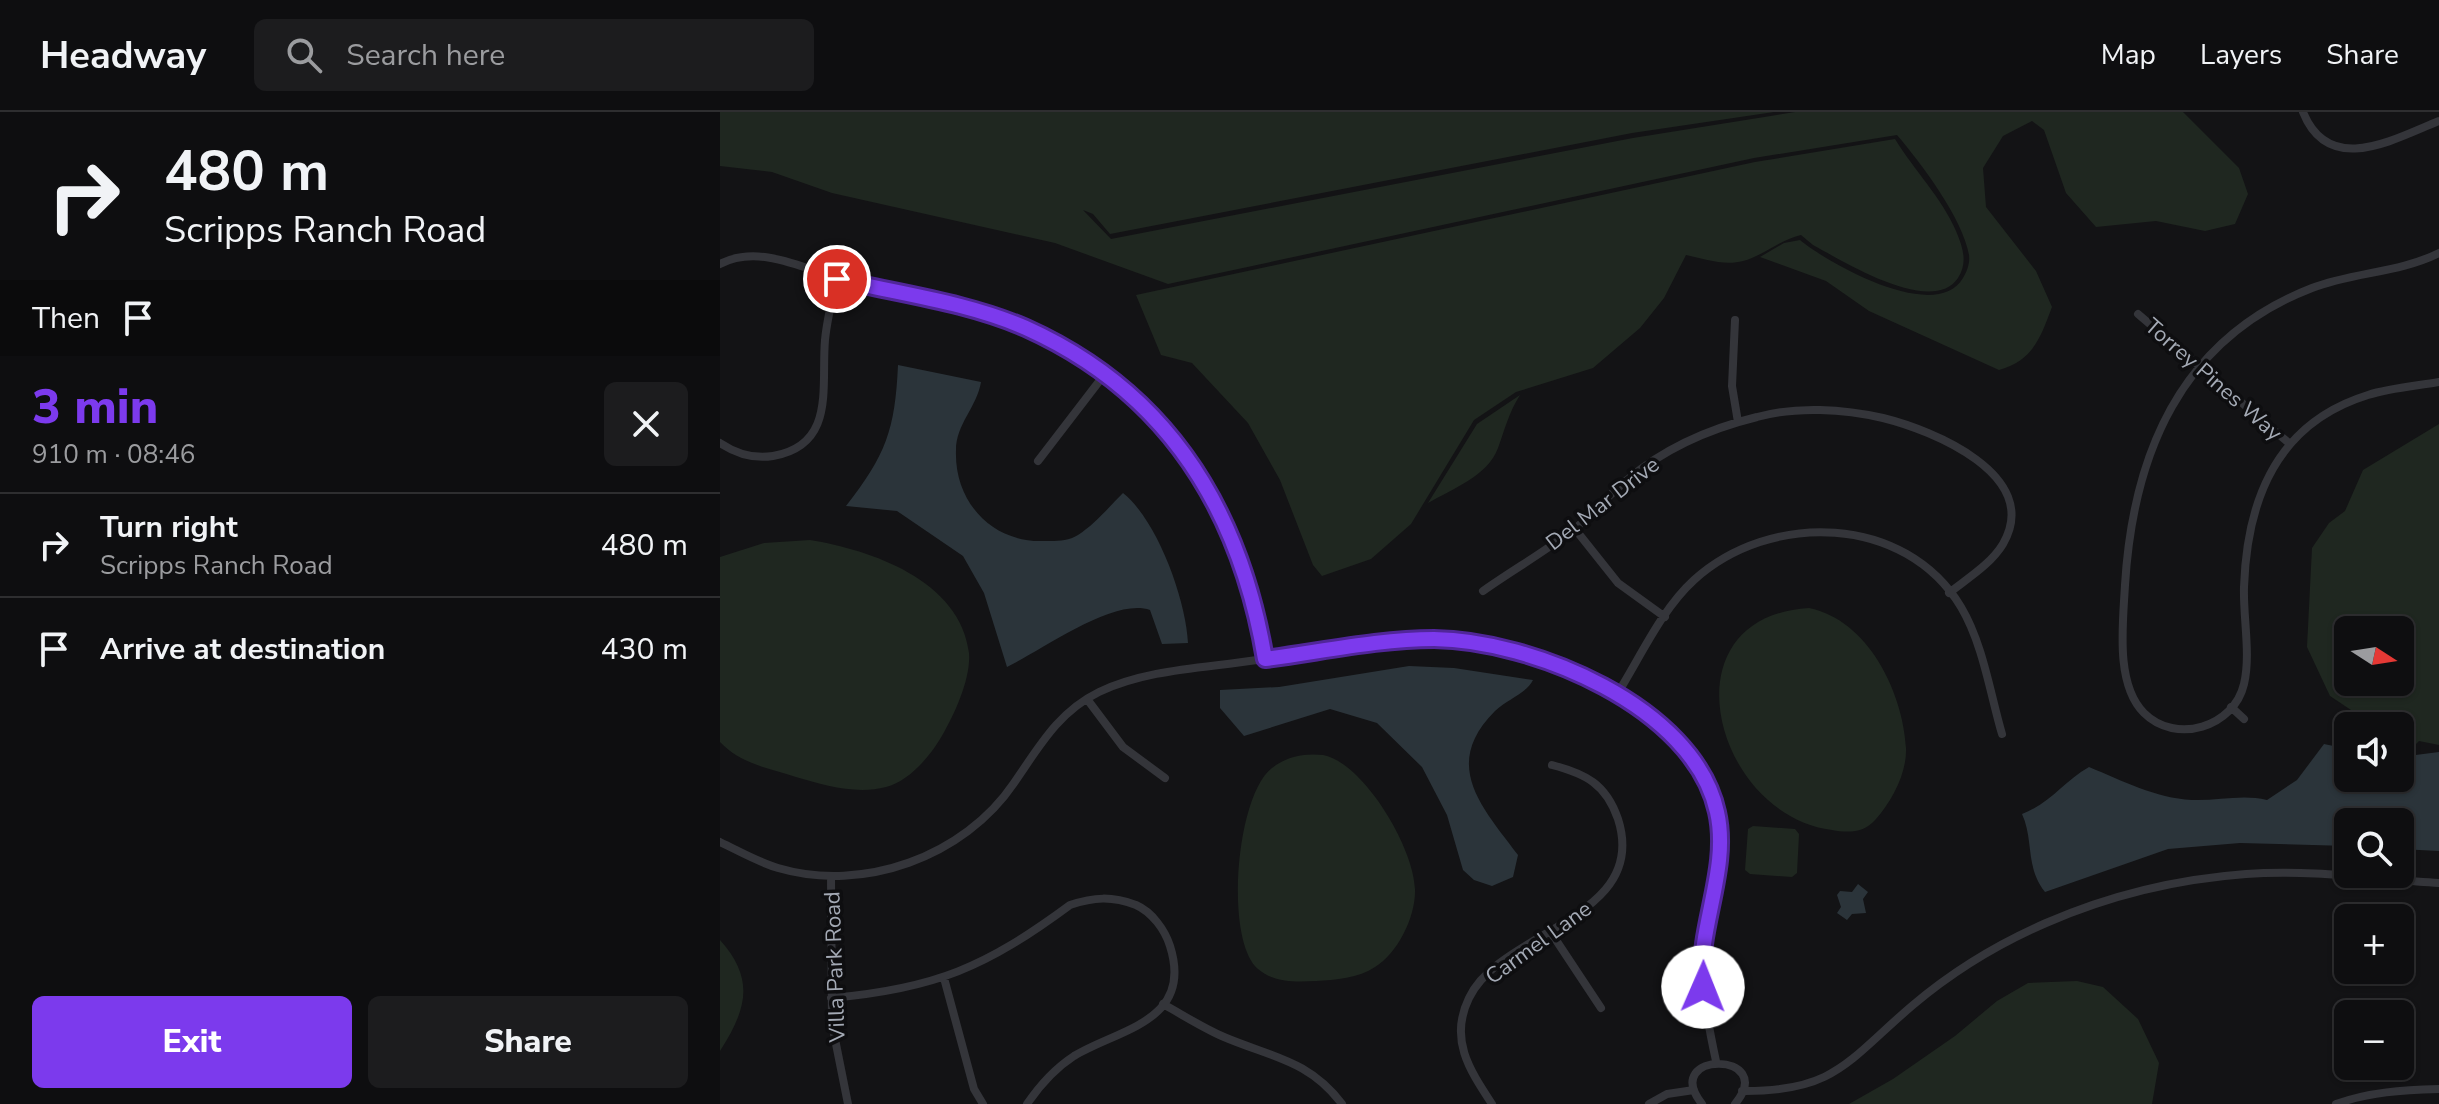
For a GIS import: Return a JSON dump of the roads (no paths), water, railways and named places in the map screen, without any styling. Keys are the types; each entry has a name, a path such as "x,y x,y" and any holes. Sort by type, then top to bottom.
{"street":[{"path":"2303,112 2321,137 2349,150 2382,144 2439,121"},
{"path":"2439,253 2403,266 2334,280 2279,303 2236,331 2183,387 2153,441 2135,499 2123,620 2126,678 2133,699 2145,714 2162,725 2199,730 2231,707 2244,686 2244,581 2258,501 2269,473 2290,444 2337,407 2369,394 2439,382"},
{"path":"720,264 745,255 760,256 837,279 989,314 1026,328 1104,375 1158,423 1182,450 1206,486 1239,551 1250,583 1265,659"},
{"path":"720,443 750,456 766,457 786,453 804,443 815,431 822,414 825,337 837,279"},
{"name":"Torrey Pines Way","path":"2138,314 2290,444"},
{"path":"1735,320 1732,386 1738,422"},
{"path":"1038,461 1104,375"},
{"name":"Del Mar Drive","path":"1483,591 1575,529 1625,481 1683,441 1760,416 1817,410 1881,418 1928,432 1981,462 1997,477 2006,492 2009,526 2003,543 1988,562 1949,593"},
{"path":"1575,529 1618,583 1665,617"},
{"path":"1616,696 1665,617 1691,582 1712,565 1749,545 1792,532 1853,534 1887,545 1914,561 1961,607 1977,644 2002,734"},
{"path":"720,842 777,867 831,876 866,874 909,864 978,824 1014,784 1050,729 1087,699 1137,679 1386,643 1433,639 1468,642 1544,660 1580,674 1659,726 1704,775 1717,810 1720,830 1719,864 1704,946 1703,987 1716,1061"},
{"path":"1087,699 1123,747 1165,778"},
{"path":"2231,707 2244,719"},
{"name":"Carmel Lane","path":"1492,1104 1465,1064 1459,1025 1470,994 1488,973 1597,900 1610,886 1617,872 1622,832 1609,796 1597,782 1580,772 1552,765"},
{"path":"1742,1091 1773,1091 1826,1079 1852,1063 1914,1004 1967,965 2046,923 2099,904 2156,888 2248,874 2439,883"},
{"name":"Villa Park Road","path":"831,876 831,998 840,1072 848,1104"},
{"path":"831,998 882,994 944,978 993,957 1070,905 1102,897 1145,910 1168,941 1173,958 1172,975 1163,1004 1148,1022 1097,1043 1062,1065 1027,1104"},
{"path":"1550,931 1601,1008"},
{"path":"944,978 974,1089 983,1104"},
{"path":"1163,1004 1220,1035 1291,1061 1319,1077 1342,1104"},
{"path":"1702,1104 1694,1090 1697,1073 1716,1061 1735,1067 1743,1082 1735,1104"},
{"path":"2336,1104 2385,1092 2439,1089"},
{"path":"1649,1104 1667,1094 1694,1090"}]}
